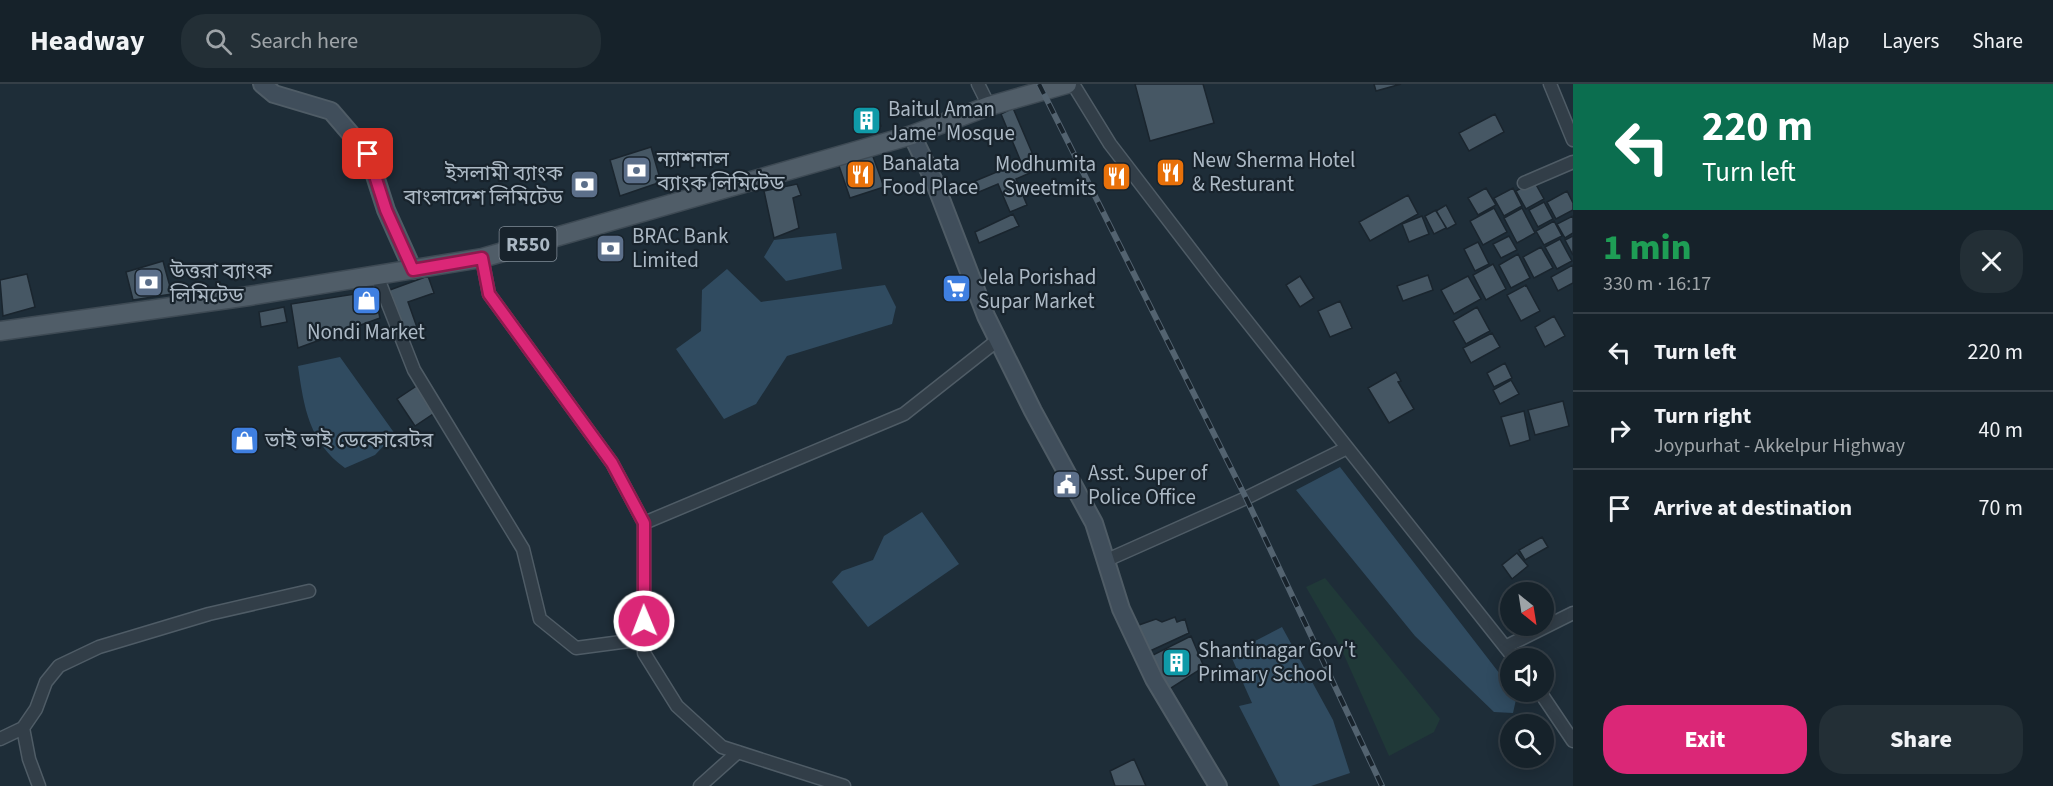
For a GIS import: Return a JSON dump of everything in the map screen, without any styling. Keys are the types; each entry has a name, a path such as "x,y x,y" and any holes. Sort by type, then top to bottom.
{"main road":[{"path":"262,84 274,94 331,111 368,154 386,210 413,270"},
{"name":"R550","path":"0,331 377,276 482,258 912,135 988,106 1067,84"},
{"path":"912,135 934,181 986,316 1033,411 1094,523 1121,609 1154,680 1218,786"}],"street":[{"path":"978,84 988,106"},
{"path":"1073,84 1110,144 1505,647 1573,613"},
{"path":"1550,84 1573,140"},
{"path":"1524,183 1573,162"},
{"path":"482,258 489,294 612,463 644,523 644,653 677,706 722,747 844,786"},
{"path":"377,276 414,370 523,549 540,619 576,648 644,639"},
{"path":"644,523 904,414 999,339"},
{"path":"1107,560 1246,498 1347,448"},
{"path":"0,739 23,728 36,709 46,682 59,666 99,647 209,614 309,591"},
{"path":"1547,702 1572,737"},
{"path":"23,728 29,759 39,786"},
{"path":"700,786 738,752"}],"green space":[{"path":"1325,578 1440,719 1434,732 1389,756 1340,646 1306,587"}],"water":[{"path":"836,233 842,269 786,281 764,257 774,240"},
{"path":"727,269 761,302 885,285 896,307 892,324 787,356 756,404 724,419 676,349 701,331 702,290"},
{"path":"340,357 395,434 375,455 345,468 323,447 310,423 298,366"},
{"path":"1340,467 1500,674 1500,702 1515,702 1513,713 1494,712 1415,636 1296,490"},
{"path":"922,512 959,564 868,627 832,582 842,571 873,560 884,536"},
{"path":"1282,627 1333,720 1350,773 1311,786 1280,786 1239,706 1252,703 1230,654"}],"building":[{"path":"1135,84 1203,84 1214,123 1150,141"},
{"path":"1374,84 1401,84 1376,91"},
{"name":"Baitul Aman Jame' Mosque","path":"874,107 881,126 862,134 853,115"},
{"path":"1013,108 1039,169 1016,179 1027,205 1010,212 998,184 979,192 975,181 1021,162 1001,114"},
{"path":"1495,114 1504,132 1469,151 1459,133"},
{"name":"ন্যাশনাল ব্যাংক লিমিটেড","path":"651,147 661,182 620,196 610,160"},
{"name":"Banalata Food Place","path":"871,151 884,187 850,198 838,163"},
{"path":"1534,181 1544,199 1526,209 1516,191"},
{"path":"797,184 801,195 793,198 799,228 774,238 764,191"},
{"path":"1486,188 1496,205 1478,215 1468,198"},
{"path":"1513,188 1522,206 1504,216 1494,198"},
{"path":"1567,191 1573,203 1573,210 1556,219 1547,202"},
{"path":"1408,195 1418,214 1370,241 1359,222"},
{"path":"1544,202 1553,219 1538,227 1529,210"},
{"path":"1446,205 1456,224 1447,229 1436,211"},
{"path":"1494,208 1507,232 1483,245 1470,221"},
{"path":"1522,208 1535,233 1517,243 1504,218"},
{"path":"1436,210 1446,228 1434,234 1425,216"},
{"path":"1013,214 1019,226 979,243 975,232"},
{"path":"1422,216 1429,234 1409,242 1402,224"},
{"path":"1573,216 1573,233 1565,238 1557,224"},
{"path":"1554,221 1562,236 1544,245 1536,231"},
{"path":"1509,236 1517,250 1501,258 1493,244"},
{"path":"1573,236 1573,255 1565,240"},
{"path":"1560,239 1572,261 1557,269 1545,247"},
{"path":"1478,242 1489,264 1475,271 1464,249"},
{"path":"1541,247 1553,268 1534,278 1523,257"},
{"path":"1518,254 1530,278 1511,288 1499,265"},
{"name":"উত্তরা ব্যাংক লিমিটেড","path":"163,261 172,294 133,300 126,272"},
{"path":"1493,264 1506,289 1486,300 1473,275"},
{"path":"1573,265 1573,283 1558,291 1551,277"},
{"path":"27,274 35,307 3,316 0,280"},
{"path":"1428,275 1433,290 1403,301 1397,286"},
{"path":"428,276 434,293 408,302 419,333 404,338 387,291"},
{"path":"1300,276 1314,298 1300,307 1286,285"},
{"path":"1468,276 1481,299 1454,314 1441,290"},
{"path":"1526,285 1540,311 1521,321 1507,295"},
{"path":"374,291 380,318 298,348 291,304"},
{"path":"1340,301 1352,328 1330,337 1318,311"},
{"path":"284,307 287,322 261,327 259,312"},
{"path":"1477,307 1490,331 1466,344 1453,321"},
{"path":"1554,316 1565,336 1545,347 1535,327"},
{"path":"1492,333 1500,347 1471,363 1463,348"},
{"path":"1505,363 1512,378 1494,387 1487,373"},
{"path":"1396,372 1401,381 1398,382 1414,409 1389,423 1368,388"},
{"path":"1511,380 1519,394 1500,404 1493,390"},
{"path":"418,385 436,412 415,426 397,399"},
{"path":"1563,401 1569,426 1535,435 1528,410"},
{"path":"1524,411 1530,440 1510,446 1501,417"},
{"path":"1542,537 1548,547 1525,560 1519,550"},
{"path":"1517,553 1528,566 1512,579 1502,565"},
{"path":"1175,617 1177,622 1185,619 1189,633 1150,651 1136,626 1156,619 1162,622"},
{"name":"Shantinagar Gov't Primary School","path":"1191,636 1204,667 1168,690 1151,656"},
{"path":"1134,759 1146,786 1115,786 1110,771"}],"railway":[{"path":"1039,84 1246,498 1382,786"}],"place":[{"name":"Baitul Aman Jame' Mosque","path":"867,121"},
{"name":"ন্যাশনাল ব্যাংক লিমিটেড","path":"636,171"},
{"name":"New Sherma Hotel & Resturant","path":"1171,172"},
{"name":"Banalata Food Place","path":"861,175"},
{"name":"Modhumita Sweetmits","path":"1117,176"},
{"name":"ইসলামী ব্যাংক বাংলাদেশ লিমিটেড","path":"584,185"},
{"name":"BRAC Bank Limited","path":"611,248"},
{"name":"উত্তরা ব্যাংক লিমিটেড","path":"149,283"},
{"name":"Jela Porishad Supar Market","path":"957,289"},
{"name":"Nondi Market","path":"366,301"},
{"name":"ভাই ভাই ডেকোরেটর","path":"244,440"},
{"name":"Asst. Super of Police Office","path":"1067,485"},
{"name":"Shantinagar Gov't Primary School","path":"1177,662"}],"route":[{"path":"368,154 386,210 413,270 482,258 489,294 612,463 644,523 644,621"}]}
